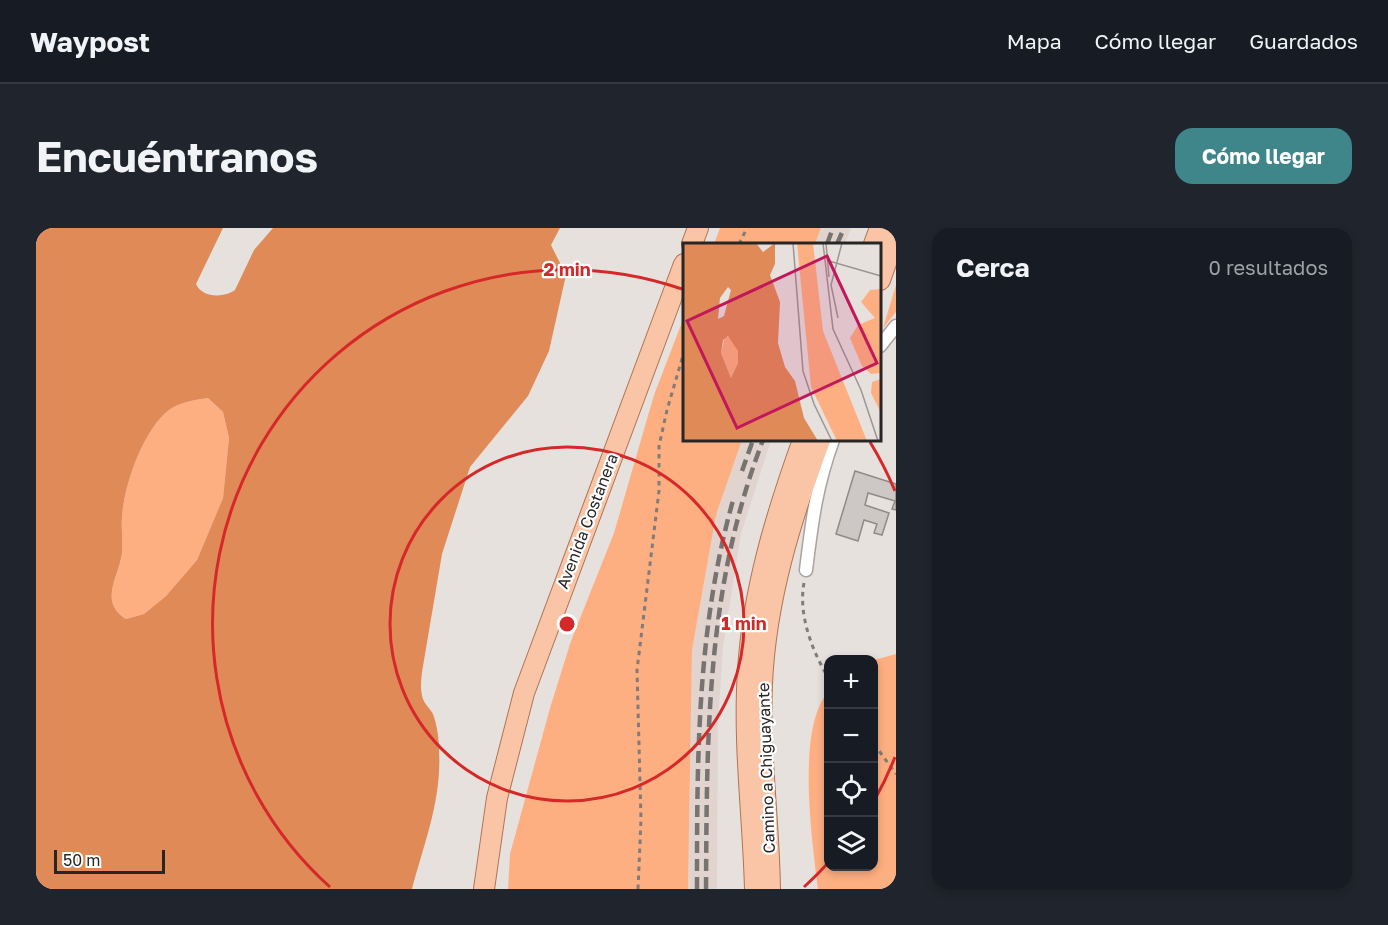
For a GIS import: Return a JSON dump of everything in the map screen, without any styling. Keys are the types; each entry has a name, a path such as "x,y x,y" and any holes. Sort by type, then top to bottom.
{"main road":[{"path":"692,243 698,228"},
{"path":"880,228 889,248 881,274"},
{"name":"Avenida Costanera","path":"484,889 501,777 524,693 683,267"},
{"name":"Camino a Chiguayante","path":"755,889 746,735 750,642 759,585 772,528 803,441"},
{"name":"Camino a Chiguayante","path":"770,889 762,741 765,653 780,561 820,441"}],"street":[{"path":"881,343 896,326"},
{"path":"806,570 810,523 821,474 833,441"}],"path":[{"path":"740,243 747,228"},
{"path":"638,889 641,820 637,670 659,491 659,446 683,356"},
{"path":"806,570 801,597 815,654 824,670"},
{"path":"878,751 896,774"}],"shaded area":[{"path":"36,228 223,228 196,284 203,292 219,295 235,290 254,250 273,228 560,228 551,245 566,275 549,351 528,396 470,467 442,554 421,686 423,699 433,714 438,732 438,786 412,889 36,889","holes":["208,398 223,412 229,438 223,498 197,560 166,596 144,614 126,619 113,605 112,589 122,553 124,504 131,474 143,444 160,419 178,405"]},
{"path":"720,228 821,228 815,243 714,243"},
{"path":"821,228 851,228 845,243 815,243"},
{"path":"896,285 896,312 883,328"},
{"path":"683,320 683,441 742,441 716,515 692,650 688,889 508,889 510,854 550,708 571,641 614,533 654,395"},
{"path":"208,398 223,412 229,438 223,498 197,560 166,596 144,614 126,619 113,605 112,589 122,553 124,504 136,459 151,431 169,410 183,403"},
{"path":"742,441 771,441 741,534 723,647 718,724 717,889 688,889 692,650 716,515"},
{"path":"896,654 896,889 818,889 810,815 809,758 812,732 818,709 824,699 824,871 878,871 878,659"}],"building":[{"path":"855,471 896,484 896,510 892,509 895,501 868,493 865,505 889,513 882,535 874,533 877,524 864,520 858,541 836,534"}],"railway":[{"path":"827,243 833,228"},
{"path":"837,243 844,228"},
{"path":"742,471 753,441"},
{"path":"706,889 709,717 720,606 730,551 744,495 763,441"},
{"path":"697,889 699,740 706,642 722,545 734,497"}]}
